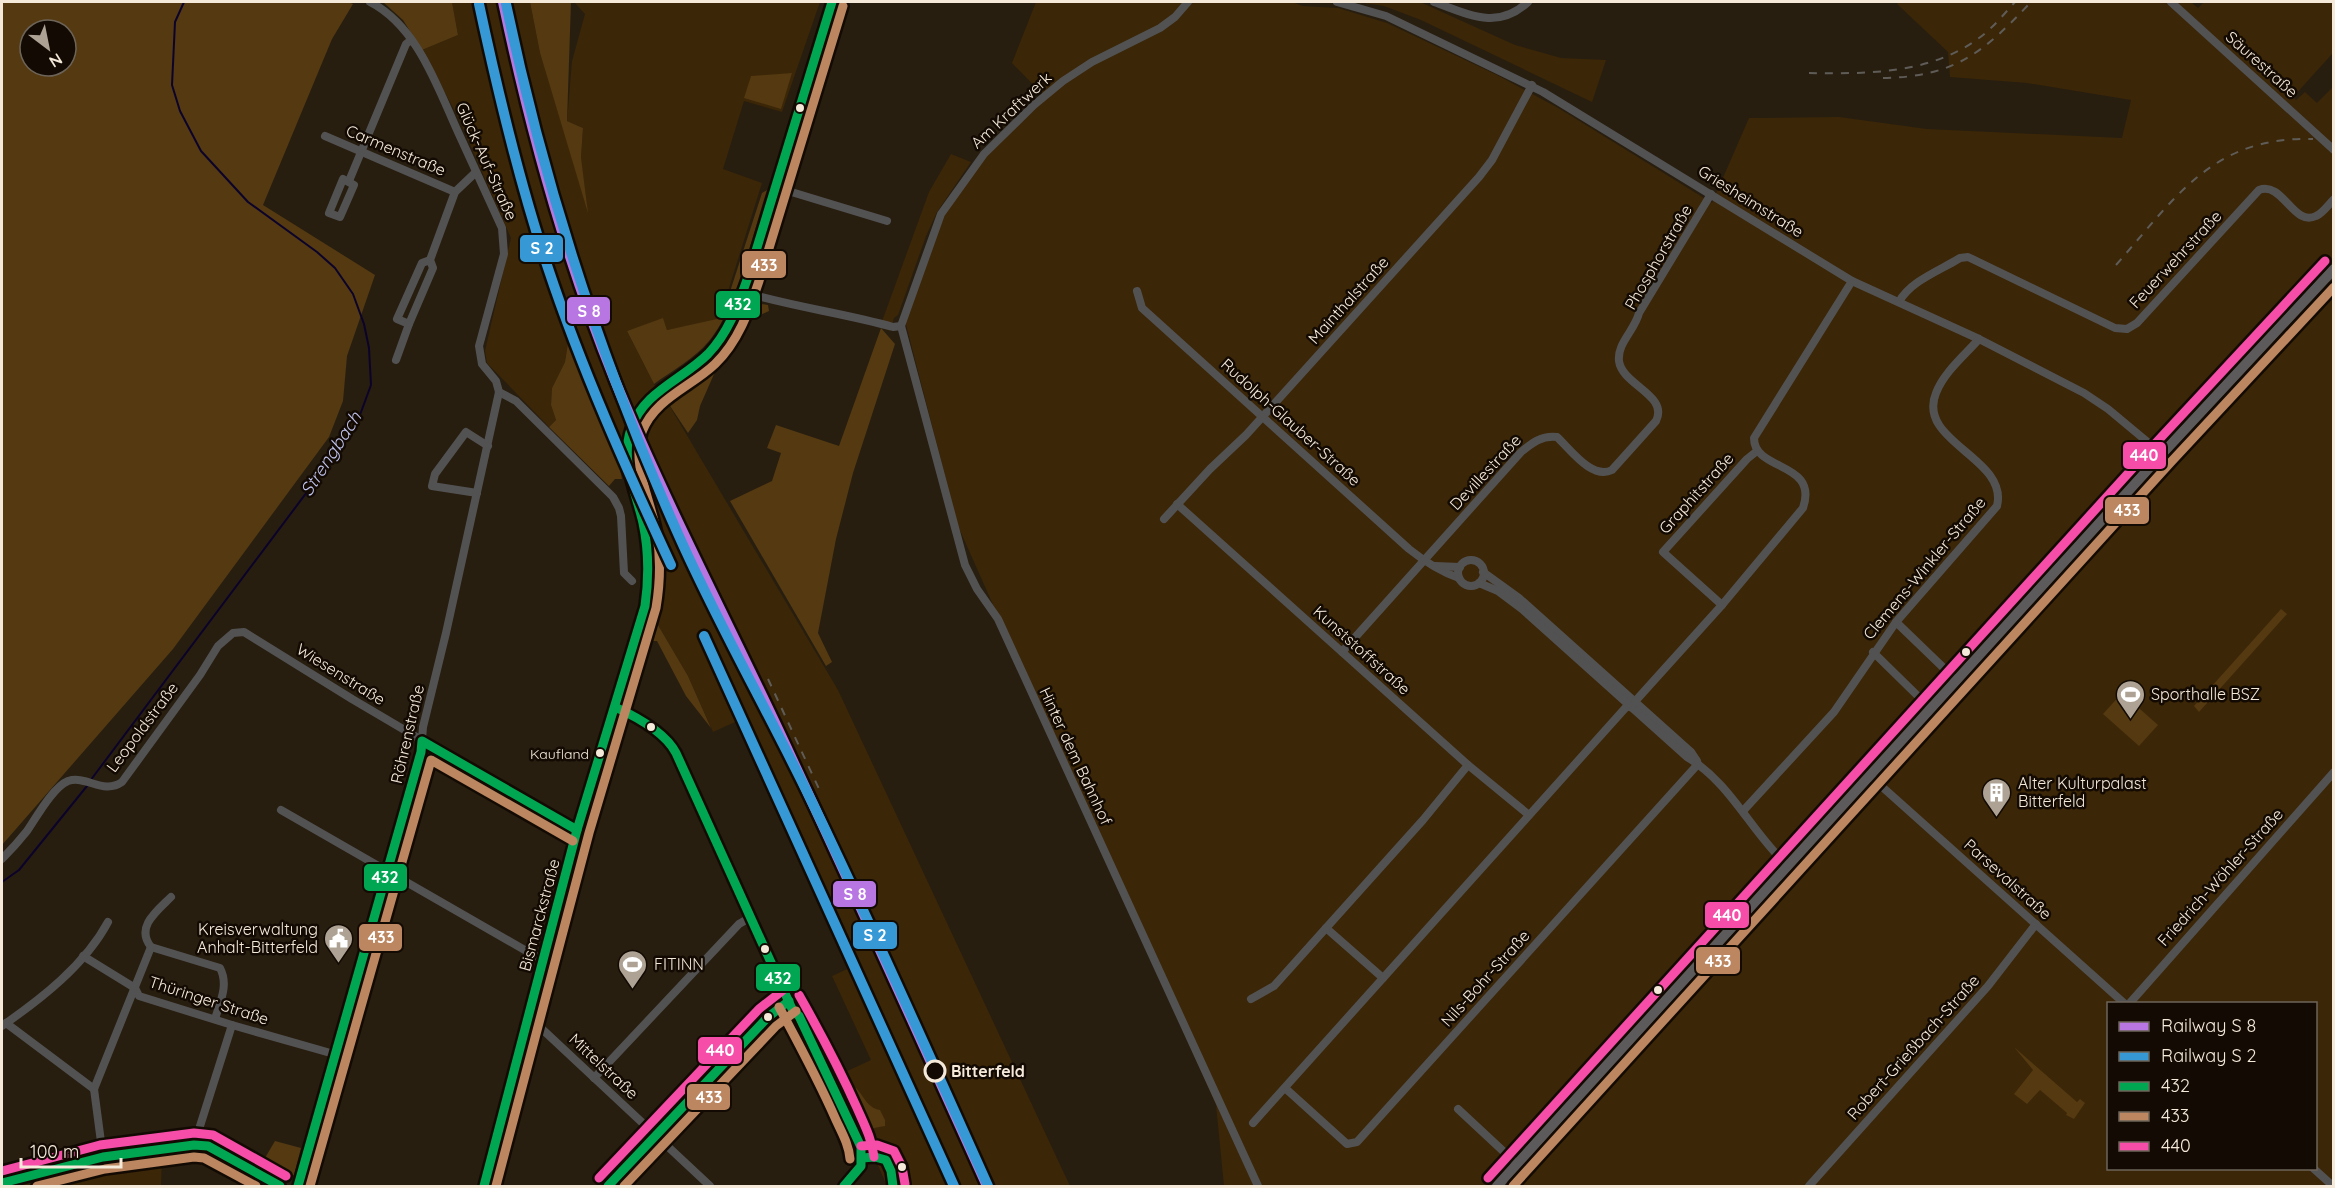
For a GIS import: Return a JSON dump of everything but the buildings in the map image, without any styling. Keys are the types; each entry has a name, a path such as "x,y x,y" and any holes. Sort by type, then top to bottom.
{"main road":[{"name":"Bismarckstraße","path":"484,1186 577,830 642,622 648,585 646,538 629,477 626,457 633,421 647,400 694,366 715,347 732,320 743,292 832,2"},
{"path":"1497,1186 2162,454 2334,269"}],"street":[{"name":"Glück-Auf-Straße","path":"370,2 398,22 411,40 436,84 501,228 504,254 479,346 482,364 496,381 499,392 516,401 613,497 620,508 624,573 632,581"},
{"name":"Am Kraftwerk","path":"901,326 941,214 984,153 1026,112 1063,81 1092,62 1167,23 1188,2"},
{"name":"Griesheimstraße","path":"1337,2 1386,16 1532,85 1852,281 1979,339 2091,397 2162,454"},
{"path":"1434,2 1490,18 1508,15 1528,2"},
{"name":"Säurestraße","path":"2170,2 2334,150"},
{"path":"349,181 406,44 411,40"},
{"name":"Mainthalstraße","path":"1164,519 1263,416 1479,177 1492,160 1532,85"},
{"name":"Carmenstraße","path":"325,136 455,192"},
{"path":"396,360 409,324 397,319 422,263 430,260 455,192 476,172"},
{"path":"775,187 887,221"},
{"name":"Feuerwehrstraße","path":"1899,302 1915,284 1960,258 1968,257 2115,328 2127,329 2137,323 2259,190 2265,188 2274,190 2299,214 2308,218 2319,214 2334,199"},
{"name":"Phosphorstraße","path":"1630,334 1637,323 1639,313 1711,194"},
{"name":"Graphitstraße","path":"1253,1123 1529,815 1722,605 1797,518 1805,503 1804,488 1797,476 1757,451 1754,442 1755,434 1852,281"},
{"name":"Rudolph-Glauber-Straße","path":"1137,291 1142,308 1409,549 1439,571 1459,578 1467,586 1479,583 1489,586 1512,600 1631,704 1691,752 1698,764 1723,786 1788,866"},
{"path":"743,292 793,306 839,312 893,327 901,326"},
{"name":"Hinter dem Bahnhof","path":"901,326 965,566 976,589 998,619 1258,1186"},
{"name":"Devillestraße","path":"1424,560 1521,452 1536,440 1550,436 1557,437 1594,471 1604,474 1612,470 1659,415 1655,402 1628,378 1621,368 1620,350 1630,334"},
{"name":"Clemens-Winkler-Straße","path":"1743,811 1834,712 1873,652 1896,622 1997,506 2000,495 1996,484 1982,466 1943,430 1936,419 1933,407 1935,394 1943,380 1979,339"},
{"name":"Röhrenstraße","path":"298,1186 421,752 423,727 499,392"},
{"path":"477,494 432,486 435,474 466,432 488,446"},
{"name":"Graphitstraße","path":"1722,605 1663,552 1747,459 1757,451"},
{"name":"Kunststoffstraße","path":"1178,504 1468,765 1529,815"},
{"path":"1342,652 1424,560"},
{"name":"Rudolph-Glauber-Straße","path":"1435,566 1460,567 1464,562 1474,561 1481,566 1483,572 1520,598 1631,704"},
{"path":"1459,578 1460,567"},
{"path":"1479,583 1483,572"},
{"path":"1896,622 1952,676"},
{"name":"Wiesenstraße","path":"244,632 518,799 577,830"},
{"name":"Leopoldstraße","path":"2,859 25,833 53,794 65,783 76,780 110,788 122,782 200,675 218,646 233,633 244,632"},
{"path":"1873,652 1926,704"},
{"path":"615,707 632,715 641,724 665,737 671,743 793,1011 799,1016 843,1104 861,1147 862,1158 858,1170 844,1186"},
{"name":"Nils-Bohr-Straße","path":"1285,1088 1347,1144 1357,1142 1698,764"},
{"path":"1251,999 1274,986 1423,820 1468,765"},
{"name":"Friedrich-Wöhler-Straße","path":"2129,1002 2334,772"},
{"name":"Parsevalstraße","path":"1870,776 2125,1002"},
{"path":"281,810 535,956 543,958"},
{"path":"171,897 145,928 144,936 151,947 220,968 224,976 225,987 215,1019"},
{"path":"594,1078 739,924 751,917"},
{"path":"94,1089 4,1025 45,993 84,957 108,922"},
{"name":"Robert-Grießbach-Straße","path":"1809,1186 1988,986 2036,924"},
{"path":"1326,928 1383,978"},
{"path":"103,1157 98,1136 94,1089 151,947"},
{"name":"Thüringer Straße","path":"84,957 135,988 139,996 334,1054"},
{"path":"619,1186 768,1017 789,1001"},
{"path":"608,1186 777,1021 793,1011"},
{"name":"Mittelstraße","path":"526,1022 542,1029 710,1186"},
{"path":"194,1145 232,1025"},
{"path":"1458,1109 1517,1164"},
{"path":"2,1183 103,1157 194,1145 208,1146 280,1186"},
{"path":"862,1158 875,1156 886,1160 891,1171 893,1186"},
{"path":"2315,1170 2333,1186"}],"shaded area":[{"path":"2,2 348,2 353,4 332,39 263,205 375,275 347,356 343,401 329,437 173,649 2,845"},
{"path":"383,2 452,2 458,35 422,50 403,20"},
{"path":"452,2 478,2 521,174 571,324 565,362 552,388 551,405 556,420 549,427 487,363 485,351 511,238 458,117 422,50 458,35"},
{"path":"478,2 484,2 496,62 531,196 581,346 619,438 618,459 622,479 615,479 609,486 549,427 556,420 551,405 552,388 565,362 571,324 521,174"},
{"path":"484,2 530,2 540,53 587,207 581,157 583,128 567,121 572,61 585,14 574,2 820,2 782,112 744,101 723,169 762,183 719,320 667,330 663,319 627,331 661,398 666,400 838,690 1070,1186 887,1186 841,1082 845,1072 871,1060 832,976 858,964 746,717 713,732 688,676 655,620 663,571 657,525 653,528 636,476 581,346 531,196 496,62"},
{"path":"530,2 571,2 567,121 583,128 581,157 588,213 540,53"},
{"path":"1036,2 1293,2 1302,6 1338,8 1387,23 1497,75 1560,109 1712,203 1749,118 1839,117 1927,129 2122,138 2131,100 2027,83 1950,77 1948,52 1897,4 1899,2 2191,2 2198,8 2204,2 2333,2 2333,53 2293,97 2296,100 2305,92 2317,103 2333,87 2333,259 2160,443 1870,772 1488,1186 1224,1186 1216,1105 958,526 904,317 947,209 983,159 1046,98 1012,63"},
{"path":"1357,2 1420,2 1515,45 1561,58 1606,60 1592,102 1421,20 1384,6"},
{"path":"792,73 781,109 744,98 751,76"},
{"path":"951,154 971,162 937,212 890,331 880,327 929,192"},
{"path":"767,190 736,290 719,327 697,353 654,384 627,331 663,318 667,330 717,319 725,307 762,193"},
{"path":"2333,286 2333,1186 1512,1186 1672,1008 1877,788 2135,499"},
{"path":"755,303 768,305 769,311 741,324 718,365 700,406 697,420 688,433 666,400 662,398 698,374 722,351 749,306"},
{"path":"881,328 895,344 853,473 836,539 818,633 832,662 826,666 730,501 772,481 781,453 767,448 776,425 839,446"},
{"path":"658,525 663,545 663,571 655,620 688,676 711,728 686,696 657,641 645,641 655,585 653,528"},
{"path":"2281,609 2287,614 2199,712 2194,706"},
{"name":"Sporthalle BSZ","path":"2122,693 2158,725 2139,746 2103,714"},
{"path":"2014,1047 2077,1102 2080,1099 2085,1103 2074,1119 2066,1115 2067,1113 2040,1090 2027,1104 2014,1094 2033,1070"},
{"path":"856,1088 869,1104 880,1110 885,1126 874,1128 864,1134 846,1094"},
{"path":"275,1141 301,1148 294,1175 281,1180 259,1168"},
{"path":"162,1154 161,1186 6,1186 99,1164"}],"waterway":[{"name":"Strengbach","path":"90,781 357,423 371,385 369,348 364,324 353,294 335,268 317,252 248,202 201,151 180,111 172,85 175,22 184,2"},
{"name":"Strengbach","path":"2,882 19,870 87,786"}],"railway":[{"path":"1809,73 1876,72 1940,59 1979,38 2015,2"},
{"path":"1883,78 1930,73 1949,67 1983,48 2031,2"},
{"path":"2116,265 2178,194 2200,175 2223,160 2248,148 2278,141 2313,139"},
{"path":"768,679 820,791"}],"transit line":[{"path":"503,2 550,193 564,240 614,378 694,555 805,786 987,1186"},
{"name":"432","path":"484,1186 577,830 645,606 648,575 647,554 643,523 628,465 627,453 631,429 644,405 708,354 722,337 732,318 748,277 832,2"},
{"path":"479,4 510,137 548,268 605,418 671,565"},
{"path":"506,4 521,73 557,208 600,340 651,471 710,603 834,848 988,1186"},
{"name":"433","path":"496,1186 589,833 656,608 659,554 657,535 639,458 642,432 655,411 664,402 715,364 730,346 742,325 759,281 843,6"},
{"name":"440","path":"1488,1178 2153,446 2325,261"},
{"name":"433","path":"1513,1186 2171,462 2334,287"},
{"path":"704,636 954,1186"},
{"name":"432","path":"615,707 641,720 658,732 676,753 793,1011 799,1016 861,1147 861,1166 844,1186"},
{"name":"432","path":"298,1186 421,752 422,741 577,830"},
{"name":"433","path":"310,1186 431,760 573,841"},
{"name":"440","path":"599,1178 759,1009 782,991"},
{"name":"440","path":"799,995 830,1051 850,1094 867,1132 874,1157"},
{"name":"432","path":"608,1186 768,1017 789,1001"},
{"name":"433","path":"779,1007 845,1139 850,1159"},
{"name":"433","path":"624,1186 776,1026 796,1011"},
{"name":"440","path":"2,1171 100,1145 194,1133 213,1135 286,1176"},
{"name":"432","path":"2,1183 103,1157 194,1145 208,1146 280,1186"},
{"name":"440","path":"861,1146 877,1145 894,1151 902,1167 905,1184"},
{"name":"433","path":"37,1186 105,1169 194,1157 204,1158 256,1186"},
{"name":"432","path":"862,1158 875,1157 886,1160 891,1171 893,1186"}],"place":[{"name":"Sporthalle BSZ","path":"2130,720"},
{"name":"Kaufland","path":"600,753"},
{"name":"Alter Kulturpalast Bitterfeld","path":"1997,818"},
{"name":"Kreisverwaltung Anhalt-Bitterfeld","path":"339,964"},
{"name":"FITINN","path":"633,990"},
{"name":"Bitterfeld","path":"935,1071"}]}
